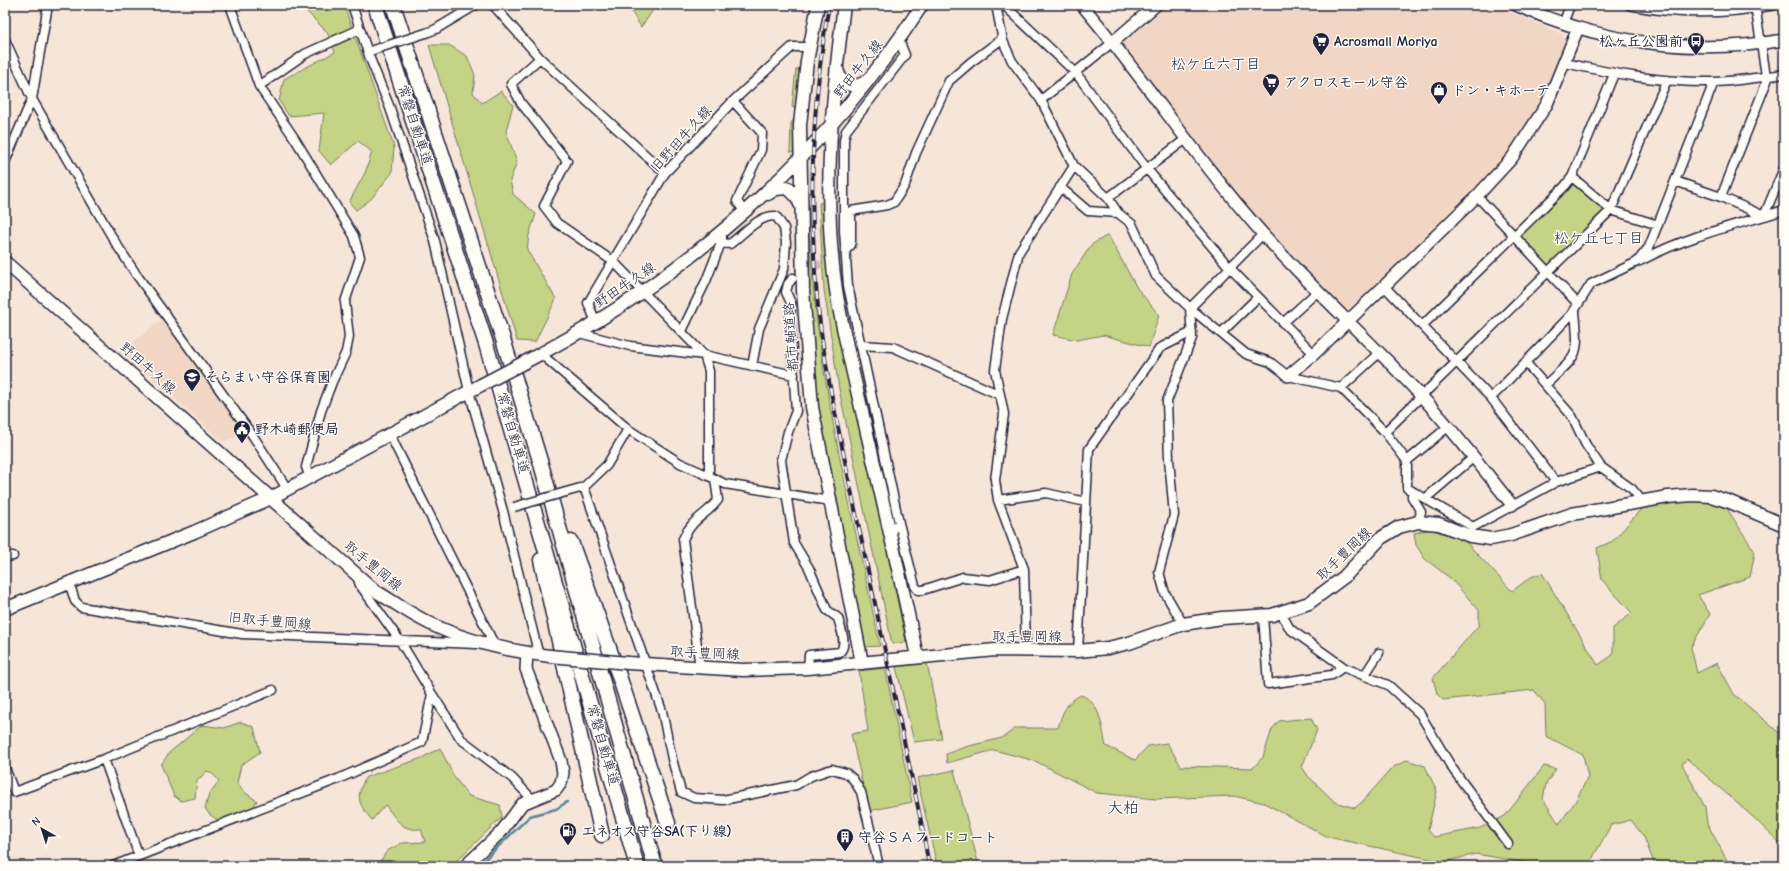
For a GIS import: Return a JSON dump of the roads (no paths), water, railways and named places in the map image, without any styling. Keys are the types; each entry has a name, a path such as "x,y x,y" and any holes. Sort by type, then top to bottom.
{"highway":[{"name":"常磐自動車道","path":"375,5 419,135 508,416 637,866"},
{"name":"常磐自動車道","path":"393,5 478,263 541,464 655,866"},
{"path":"508,416 602,835"},
{"path":"541,464 582,569 668,823"}],"main road":[{"name":"都市軸道路","path":"818,5 809,48 800,125 800,205 803,290 810,386 820,450 862,663"},
{"path":"844,5 836,66 832,125 830,204 836,289 849,357 917,657"},
{"name":"野田牛久線","path":"5,609 288,490 579,333 644,292 722,238 745,213 800,160 875,74 922,5"},
{"path":"836,66 843,83 850,86 866,82 875,74"},
{"path":"760,199 776,189 788,188 797,197 800,205"},
{"name":"野田牛久線","path":"5,262 271,498"},
{"name":"取手豊岡線","path":"271,498 374,590 429,623 491,646 550,656 628,663 743,670 808,668 967,652 1026,650 1078,651 1108,648 1129,643 1183,624 1222,618 1263,616 1282,613 1309,603 1326,592 1344,577 1381,538 1391,531 1418,522 1439,524 1470,536 1491,539 1511,535 1572,514 1684,495 1711,496 1752,510 1784,525"}],"street":[{"path":"5,162 32,99 48,5"},
{"path":"230,5 259,86 295,139 354,236 360,257 345,302 349,337 346,352 320,411 306,468 310,478"},
{"path":"352,5 360,29 370,51 435,241 469,391 503,511 537,648 532,654 526,669 561,761 564,774 561,783 556,790 522,804 501,832 466,866"},
{"path":"493,5 540,58 665,172"},
{"path":"996,5 1002,39 1012,61 1042,100 1074,166 1108,198 1118,213 1132,224 1156,276 1190,308 1246,354 1270,362 1288,376 1341,388 1385,432 1407,461 1407,488 1473,527 1556,482 1601,467"},
{"path":"1004,5 1076,73 1147,169 1229,267 1314,354"},
{"path":"1082,5 1113,42 1186,139 1263,234 1422,396 1449,426 1512,505"},
{"path":"1516,5 1578,28 1602,35 1669,46 1695,48 1761,44 1784,40"},
{"path":"1566,16 1570,5"},
{"path":"1629,5 1655,10 1716,11 1775,5"},
{"path":"370,51 436,29 473,6"},
{"path":"1042,100 1113,42 1152,6"},
{"path":"1721,197 1768,76 1755,7"},
{"path":"1288,376 1314,354 1477,196 1512,158 1547,104 1578,28"},
{"path":"259,86 305,54 360,29"},
{"path":"845,251 851,245 850,211 887,205 894,202 905,185 916,153 949,82 971,62 1002,39"},
{"path":"5,40 32,99 113,239 136,274 220,388 288,490"},
{"path":"899,40 905,56 846,132 844,140 845,251 848,286 899,523 915,586 918,590 923,590 963,577 990,580 1024,569"},
{"name":"旧野田牛久線","path":"596,322 588,302 614,262 665,172 733,101 792,47 809,48"},
{"path":"540,58 511,84 521,103 567,161 544,206 557,223 614,262 682,331 704,356 709,371 712,477 718,500 713,506 696,519 688,528 683,539 700,668"},
{"path":"1565,63 1614,74 1667,80 1714,82 1784,74"},
{"path":"1422,326 1572,177 1614,74"},
{"path":"1385,432 1549,273 1611,210 1667,80"},
{"path":"1637,262 1649,247 1714,82"},
{"path":"733,101 762,133 761,150 737,201 745,213"},
{"path":"1108,198 1186,139"},
{"path":"1026,650 1024,569 998,500 995,480 1004,414 995,370 1002,319 1019,252 1074,166"},
{"path":"1764,216 1784,168"},
{"path":"1572,177 1611,210 1658,224"},
{"path":"1675,181 1721,197 1764,216"},
{"path":"1060,187 1088,211 1118,213"},
{"path":"1477,196 1549,273 1576,307 1578,346 1575,356 1545,384"},
{"path":"1491,398 1576,307 1591,284 1669,246 1703,233 1784,210"},
{"path":"682,331 706,281 722,238 730,244 763,217 776,216 784,228 786,243 784,269 759,329 752,366"},
{"path":"1183,624 1165,593 1159,572 1174,515 1169,459 1167,401 1192,338 1190,308 1263,234"},
{"path":"793,278 788,284 786,292 791,303 790,321 796,411 788,432 781,460 794,543 810,568 827,610 838,618 844,642 843,649 840,652 809,655 808,668"},
{"path":"1384,286 1491,398 1556,482"},
{"path":"1283,323 1318,291"},
{"path":"1221,333 1258,297"},
{"path":"1078,651 1089,449 1160,348 1192,332"},
{"path":"579,333 630,346 704,356 794,375"},
{"path":"861,346 893,347 1000,395"},
{"path":"1341,388 1379,353"},
{"path":"541,354 628,429 680,463 725,484 830,501"},
{"path":"1526,362 1572,416 1586,446 1601,467 1632,488 1642,501"},
{"path":"1407,461 1449,426"},
{"path":"503,511 584,487 607,465 628,429"},
{"path":"390,435 491,646"},
{"path":"1426,498 1474,457"},
{"path":"584,487 662,711 672,759 681,792 694,798 723,800 796,785 811,776 832,769 846,773 853,779 861,792 879,866"},
{"path":"1412,491 1412,497 1421,512 1418,522"},
{"path":"998,500 1046,493 1086,502"},
{"path":"888,529 894,528 899,523"},
{"path":"357,576 360,585 400,641 461,739 512,778 532,799"},
{"name":"旧取手豊岡線","path":"69,582 75,601 81,607 242,634 491,646"},
{"path":"1282,613 1290,629 1345,668 1388,685 1420,714 1452,768 1508,844"},
{"path":"1263,616 1268,684 1332,675 1339,670 1339,664"},
{"path":"1364,676 1378,653"},
{"path":"5,796 104,759 273,690"},
{"path":"114,866 338,779 422,742 432,694"},
{"path":"104,759 138,856"},
{"path":"5,768 14,792"}],"waterway":[{"path":"478,866 530,816 556,809 567,802"}],"tunnel":[{"path":"793,278 845,251"}],"railway":[{"path":"829,5 823,41 815,114 813,151 813,224 817,297 827,370 836,418 922,826 929,866"}],"place":[{"name":"Acrosmall Moriya","path":"1321,56"},
{"name":"松ヶ丘公園前","path":"1696,56"},
{"name":"アクロスモール守谷","path":"1271,97"},
{"name":"ドン・キホーテ","path":"1439,105"},
{"name":"そらまい守谷保育園","path":"192,392"},
{"name":"野木崎郵便局","path":"242,444"},
{"name":"エネオス守谷SA(下り線)","path":"568,846"},
{"name":"守谷ＳＡフードコート","path":"845,852"}],"district":[{"name":"松ケ丘六丁目","path":"1216,64"},
{"name":"松ケ丘七丁目","path":"1599,238"},
{"name":"大柏","path":"1123,808"}]}
